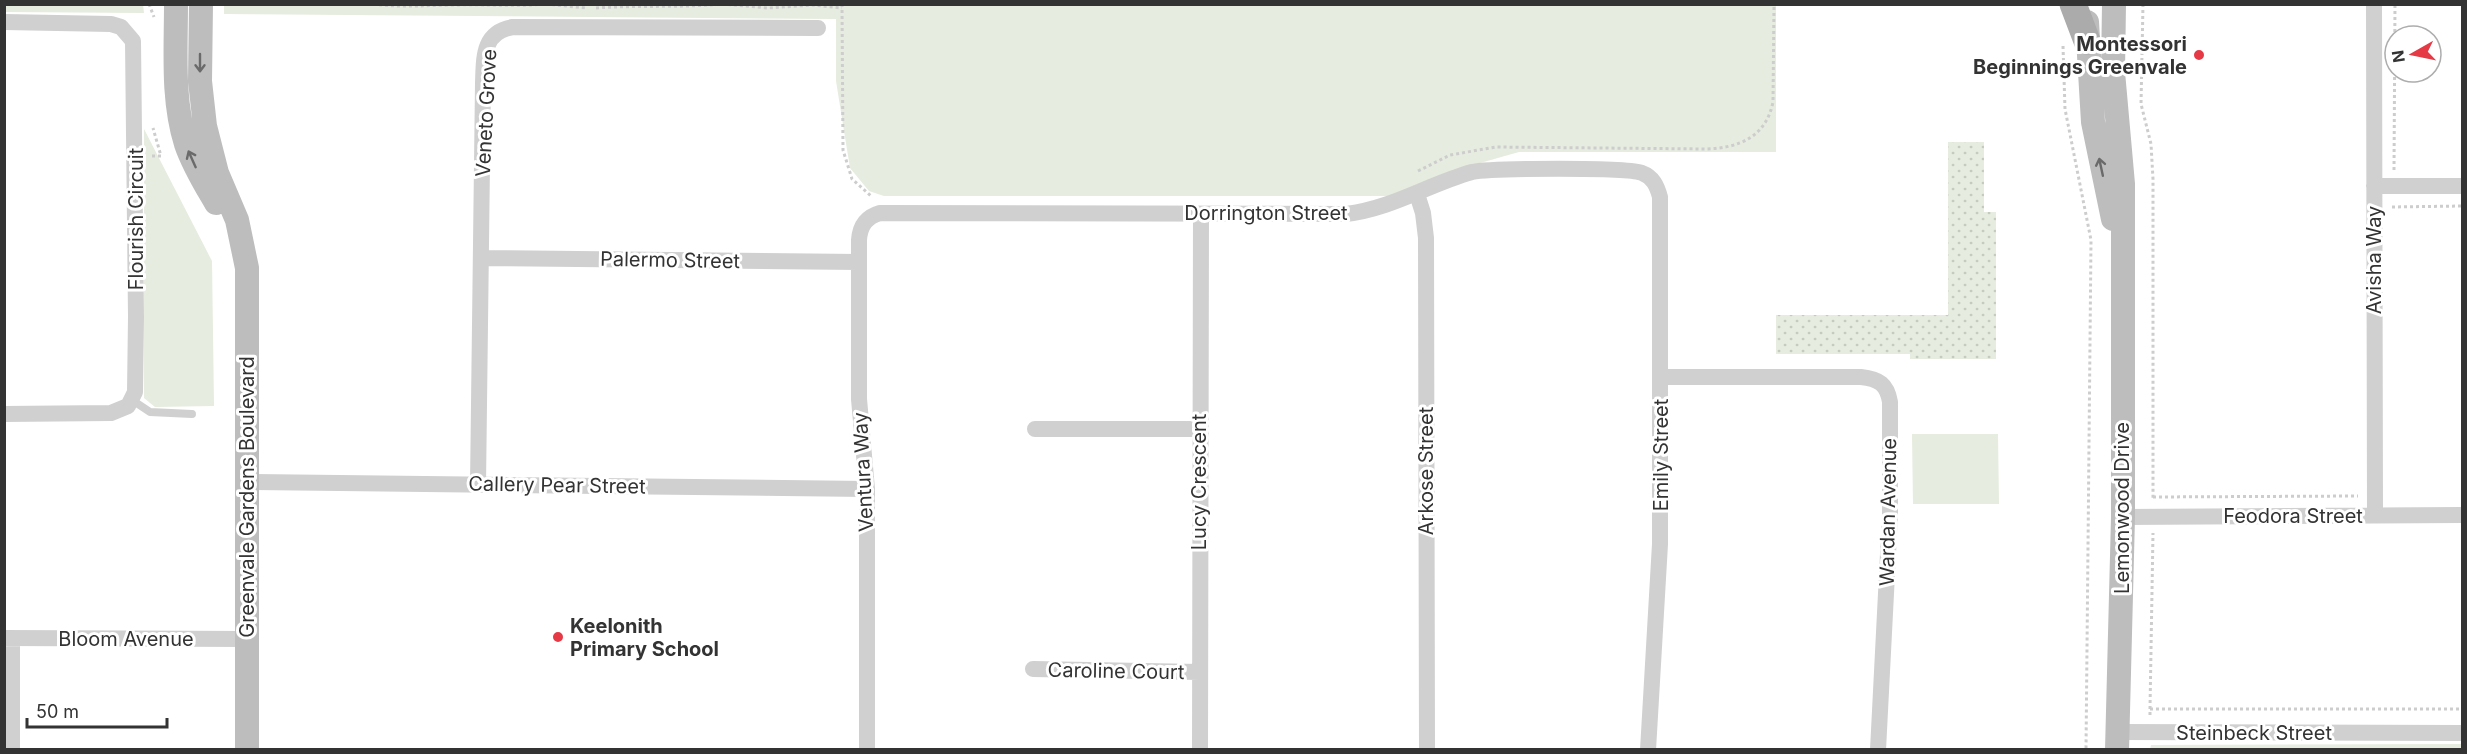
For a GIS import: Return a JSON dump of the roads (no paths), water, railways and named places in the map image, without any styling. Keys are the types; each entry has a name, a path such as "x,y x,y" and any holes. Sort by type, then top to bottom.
{"main road":[{"path":"2073,4 2075,41"}],"street":[{"name":"Greenvale Gardens Boulevard","path":"176,4 178,99 186,144 207,188 243,245"},
{"name":"Greenvale Gardens Boulevard","path":"201,4 200,81 205,126 217,173 237,220 243,245 248,287 247,750"},
{"name":"Lemonwood Drive","path":"2087,4 2075,41 2122,266"},
{"name":"Lemonwood Drive","path":"2114,4 2114,90 2123,159 2123,517 2117,741"},
{"name":"Avisha Way","path":"2374,4 2375,515"},
{"name":"Flourish Circuit","path":"4,22 111,24 122,27 133,40 136,384 132,400"},
{"name":"Veneto Grove","path":"478,485 484,67 487,45 498,31 531,27 818,28"},
{"name":"Dorrington Street","path":"887,213 1346,214 1417,194 1481,170 1637,171"},
{"name":"Emily Street","path":"1637,171 1654,182 1660,197 1660,544 1648,750"},
{"path":"2374,186 2463,186"},
{"name":"Arkose Street","path":"1417,194 1423,213 1426,238 1427,750"},
{"name":"Ventura Way","path":"867,750 867,489 859,399 859,262 862,225 874,215 887,213"},
{"name":"Lucy Crescent","path":"1200,750 1201,214"},
{"name":"Palermo Street","path":"482,258 859,262"},
{"name":"Wardan Avenue","path":"1661,377 1870,378 1882,383 1888,393 1890,526 1878,750"},
{"path":"4,414 111,414 123,410 132,400"},
{"path":"1035,429 1199,429"},
{"name":"Callery Pear Street","path":"248,482 867,489"},
{"name":"Feodora Street","path":"2123,517 2463,515"},
{"path":"8,638 12,750"},
{"name":"Bloom Avenue","path":"8,638 247,639"},
{"name":"Caroline Court","path":"1033,669 1200,672"},
{"name":"Steinbeck Street","path":"2117,741 2149,732 2463,733"}],"lane":[{"path":"132,400 150,412 192,414"}],"place":[{"name":"Montessori Beginnings Greenvale","path":"2199,55"},
{"name":"Keelonith Primary School","path":"558,637"}]}
